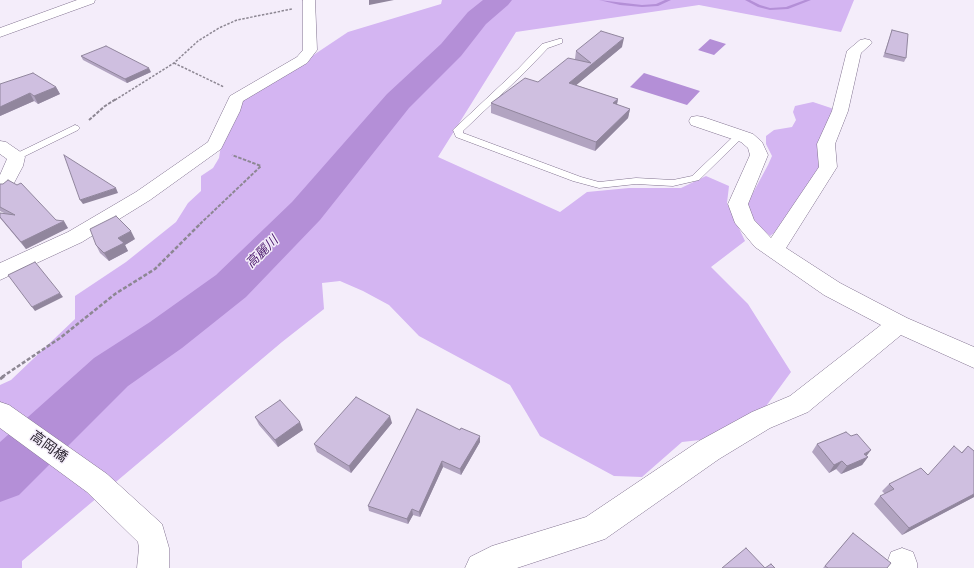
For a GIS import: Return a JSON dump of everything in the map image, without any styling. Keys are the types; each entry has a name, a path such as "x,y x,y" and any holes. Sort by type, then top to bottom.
{"street":[{"path":"0,33 89,0"},
{"path":"0,272 82,232 143,196 215,145 232,111 236,99 302,60 310,50 309,2"},
{"path":"775,249 828,167 826,144 840,111 854,51 865,43"},
{"path":"697,121 747,138 756,146 759,155 738,204 745,223 762,242 775,249 832,289 898,324 974,358"},
{"path":"0,146 16,156 14,166 7,179 0,185"},
{"path":"498,564 594,529 709,450 760,420 799,404 898,324"},
{"name":"高岡橋","path":"0,413 97,483 151,534 154,548 153,568"}],"lane":[{"path":"559,41 545,46 521,71 458,130 459,135 577,179 599,185 636,181 672,183 695,178 739,136"},
{"path":"16,156 76,128"}],"path":[{"path":"76,128 90,119 105,106 174,63 198,41 219,28 237,20 309,2"},
{"path":"174,63 231,91 236,99"},
{"path":"0,379 60,338 115,294 155,269 188,234 261,166 211,147"}],"shaded area":[{"path":"442,0 854,0 841,32 699,5 516,32 438,157 560,212 587,192 629,188 681,188 706,176 729,186 727,203 745,241 711,267 748,304 791,372 745,435 682,442 642,477 614,476 540,436 510,385 419,336 389,305 340,281 322,283 324,309 282,342 22,561 22,568 0,568 0,385 11,380 75,319 75,296 126,262 176,222 188,203 201,191 201,176 213,168 219,158 221,145 237,100 306,60 348,32 441,4"},
{"path":"710,39 726,44 714,55 698,50"},
{"path":"644,73 700,91 687,105 630,87"},
{"path":"813,102 834,109 822,166 774,233 770,236 752,219 748,210 748,202 772,156 766,144 766,136 774,130 792,127 796,120 793,112 795,106"}],"building":[{"path":"892,30 908,34 906,58 885,53"},
{"path":"601,31 624,38 569,83 618,99 613,103 630,109 596,142 491,103 525,78 538,82 568,58 591,63 576,51"},
{"path":"106,46 149,68 125,79 81,56"},
{"path":"33,73 56,87 34,96 30,93 0,107 0,84"},
{"path":"64,155 116,188 80,200"},
{"path":"8,180 17,185 21,183 56,220 64,221 21,242 0,217 0,213 15,215 0,207 0,184 3,184"},
{"path":"116,216 131,231 118,238 124,243 104,253 96,245 90,229"},
{"path":"35,262 60,293 32,307 8,275"},
{"path":"356,397 390,416 349,466 314,444"},
{"path":"280,400 300,422 275,440 255,417"},
{"path":"417,409 460,430 461,428 480,436 460,469 442,461 419,512 412,509 407,519 368,506"},
{"path":"846,432 851,436 857,434 871,450 864,454 868,457 847,466 842,461 834,465 817,444"},
{"path":"954,446 962,453 968,446 974,451 974,494 909,528 880,496 894,489 889,484 921,468 928,475"},
{"path":"853,533 891,563 887,568 828,568 825,566"},
{"path":"746,548 765,568 722,568"},
{"path":"771,564 775,568 765,568"}],"waterway":[{"name":"高麗川","path":"0,477 111,372 166,335 231,286 306,211 398,101 451,50 477,18 499,0"},
{"path":"601,0 620,4 642,6 657,5 669,0"},
{"path":"747,0 759,6 770,9 787,8 809,0"}]}
